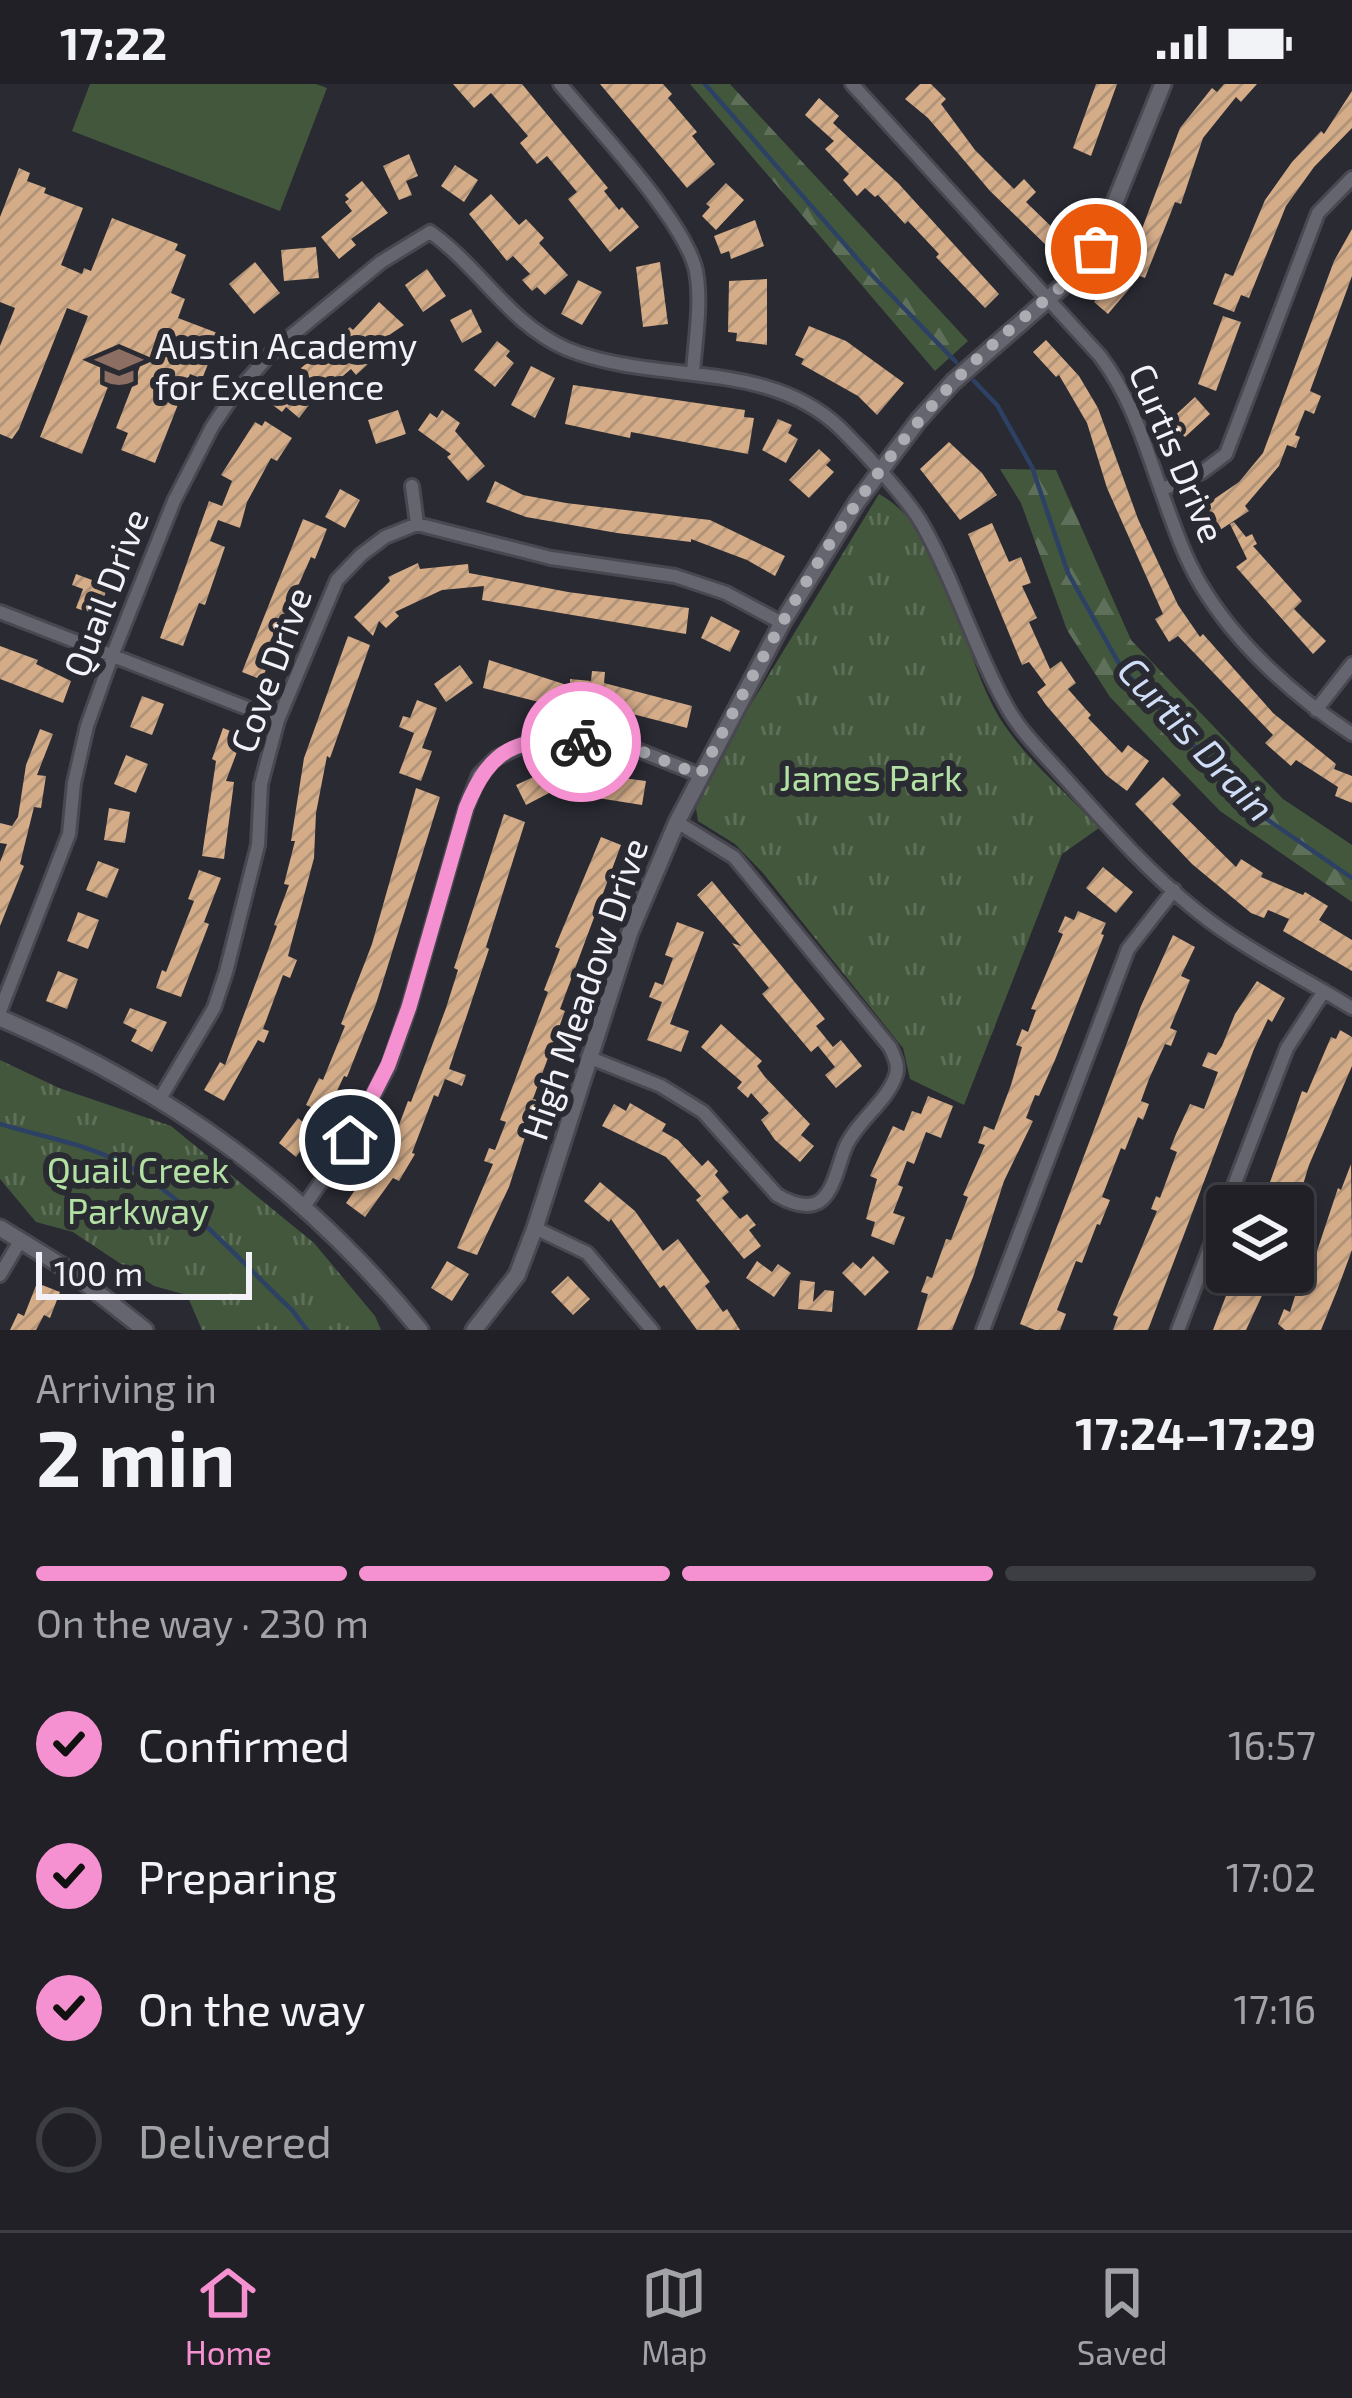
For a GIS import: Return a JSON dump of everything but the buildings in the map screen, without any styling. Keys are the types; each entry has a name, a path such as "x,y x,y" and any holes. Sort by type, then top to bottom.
{"street":[{"path":"560,84 680,231 698,287 693,374 751,383 789,395 842,429 921,521 1009,710 1034,745 1110,830 1200,914 1352,1008"},
{"path":"856,90 874,84"},
{"name":"High Meadow Drive","path":"474,1330 517,1275 630,932 700,775 782,623 878,472 953,382 1080,271 1096,249 1162,84"},
{"name":"Curtis Drive","path":"856,90 1118,380 1199,583 1271,670 1352,734"},
{"path":"1161,490 1202,472 1226,454 1318,213 1352,178"},
{"name":"Quail Drive","path":"0,1015 69,834 87,726 174,501 222,412 274,350 381,262 430,232 450,246 505,307 549,340 609,363 693,374"},
{"path":"412,486 417,524 551,558 675,576 725,593 782,623"},
{"name":"Cove Drive","path":"161,1097 214,1008 258,845 261,784 278,720 337,580 386,537 417,524"},
{"path":"0,612 278,720"},
{"path":"1316,710 1352,664"},
{"path":"303,1208 350,1140 388,1065 479,776 496,758 538,739 628,746 700,775"},
{"path":"588,1057 661,1086 703,1112 777,1195 810,1204 819,1202 827,1191 863,1118 896,1074 890,1047 734,856 677,822"},
{"path":"983,1330 1128,950 1174,890"},
{"path":"1178,1330 1286,1048 1324,991"},
{"path":"0,1015 161,1097 249,1160 343,1243 420,1330"},
{"path":"0,1228 117,1305 145,1330"},
{"path":"535,1228 587,1253 652,1330"},
{"path":"0,1276 20,1240"}],"green space":[{"path":"90,84 316,84 327,88 280,211 72,131"},
{"path":"690,84 730,84 968,341 935,371"},
{"path":"1000,469 1056,470 1131,640 1283,799 1352,845 1352,902 1220,811 1110,697 1067,630 1021,503"},
{"name":"James Park","path":"879,494 904,513 923,538 1005,726 1099,828 1062,854 964,1105 910,1079 903,1048 763,873 735,844 698,821 696,808 748,709"},
{"name":"Quail Creek Parkway","path":"0,1060 59,1088 171,1126 314,1243 375,1316 381,1330 202,1330 187,1295 154,1286 73,1232 36,1222 0,1179"}],"waterway":[{"name":"Curtis Drain","path":"705,84 868,271 956,362"},
{"name":"Curtis Drain","path":"974,381 997,405 1032,467 1068,573 1121,667 1255,811 1352,878"},
{"path":"0,1124 94,1151 146,1177 211,1231 307,1330"}],"way so far":[{"path":"581,742 628,746 700,775 782,623 878,472 953,382 1080,271 1096,249"}],"place":[{"name":"Austin Academy for Excellence","path":"119,367"}],"route":[{"path":"350,1140 399,1036 479,776 515,746 538,739 581,742"}]}
